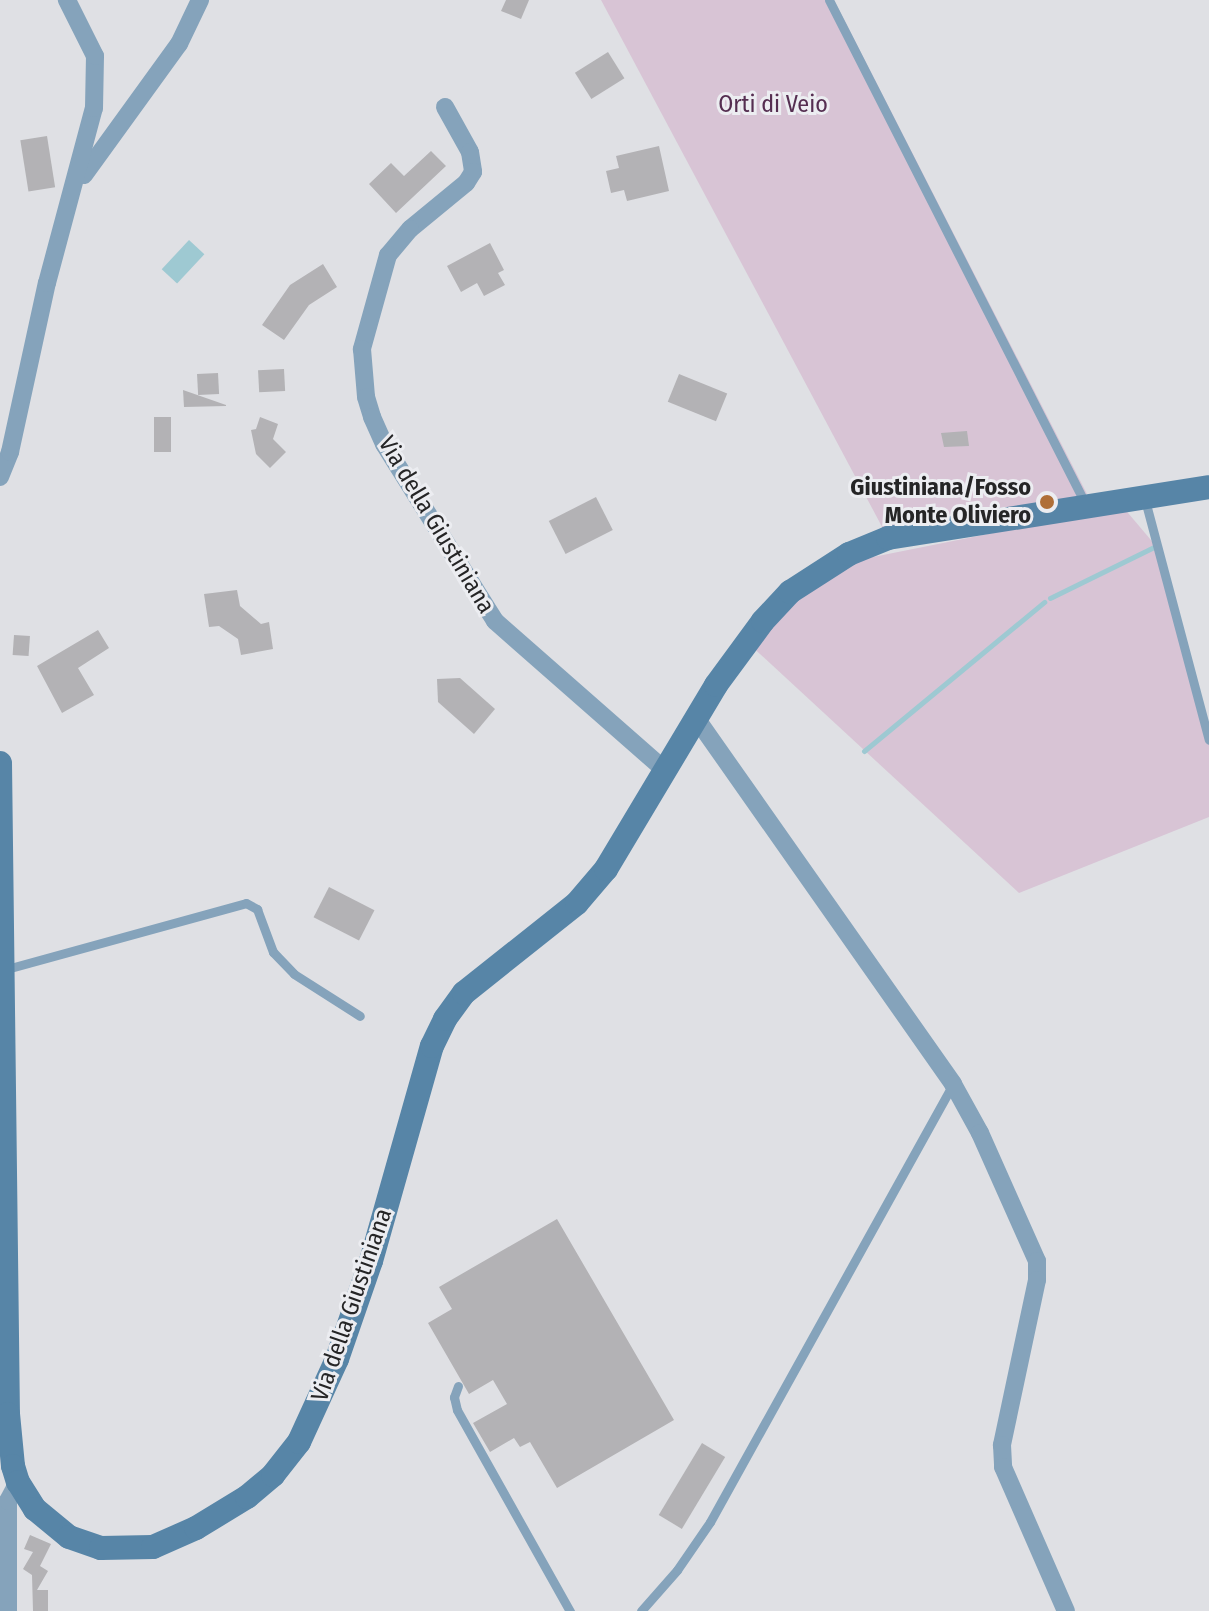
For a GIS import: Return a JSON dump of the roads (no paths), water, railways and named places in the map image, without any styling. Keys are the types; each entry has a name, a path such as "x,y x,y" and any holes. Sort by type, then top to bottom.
{"street":[{"path":"0,477 7,462 27,385 68,202 91,128 97,80 93,47 67,0"},
{"path":"68,202 90,165 179,44 200,0"},
{"name":"Via della Giustiniana","path":"445,107 470,152 473,172 466,183 410,229 388,255 362,349 366,397 372,417 384,444 495,621 666,771"},
{"name":"Via della Giustiniana","path":"0,763 8,1414 18,1482 35,1509 56,1529 82,1543 121,1550 153,1547 182,1536 230,1508 273,1475 306,1429 337,1359 371,1261 432,1046 445,1019 464,993 577,903 606,869 716,685 781,601 822,569 888,538 1209,487"},
{"path":"696,718 953,1084 980,1133 1037,1261 1037,1280 1002,1445 1003,1467 1066,1611"},
{"path":"8,1611 8,1501 18,1482"}],"lane":[{"path":"829,0 1086,505"},
{"path":"1144,497 1209,740"},
{"path":"3,970 246,903 257,909 273,952 294,974 360,1016"},
{"path":"641,1611 677,1570 710,1522 953,1084"},
{"path":"458,1386 454,1397 457,1410 570,1611"}],"water":[{"path":"189,240 204,254 177,284 162,269"}],"waterway":[{"path":"1050,598 1156,546"},
{"path":"864,751 1044,602"}],"place":[{"name":"Giustiniana/Fosso Monte Oliviero","path":"1047,502"}],"park label":[{"name":"Orti di Veio","path":"773,105"}]}
